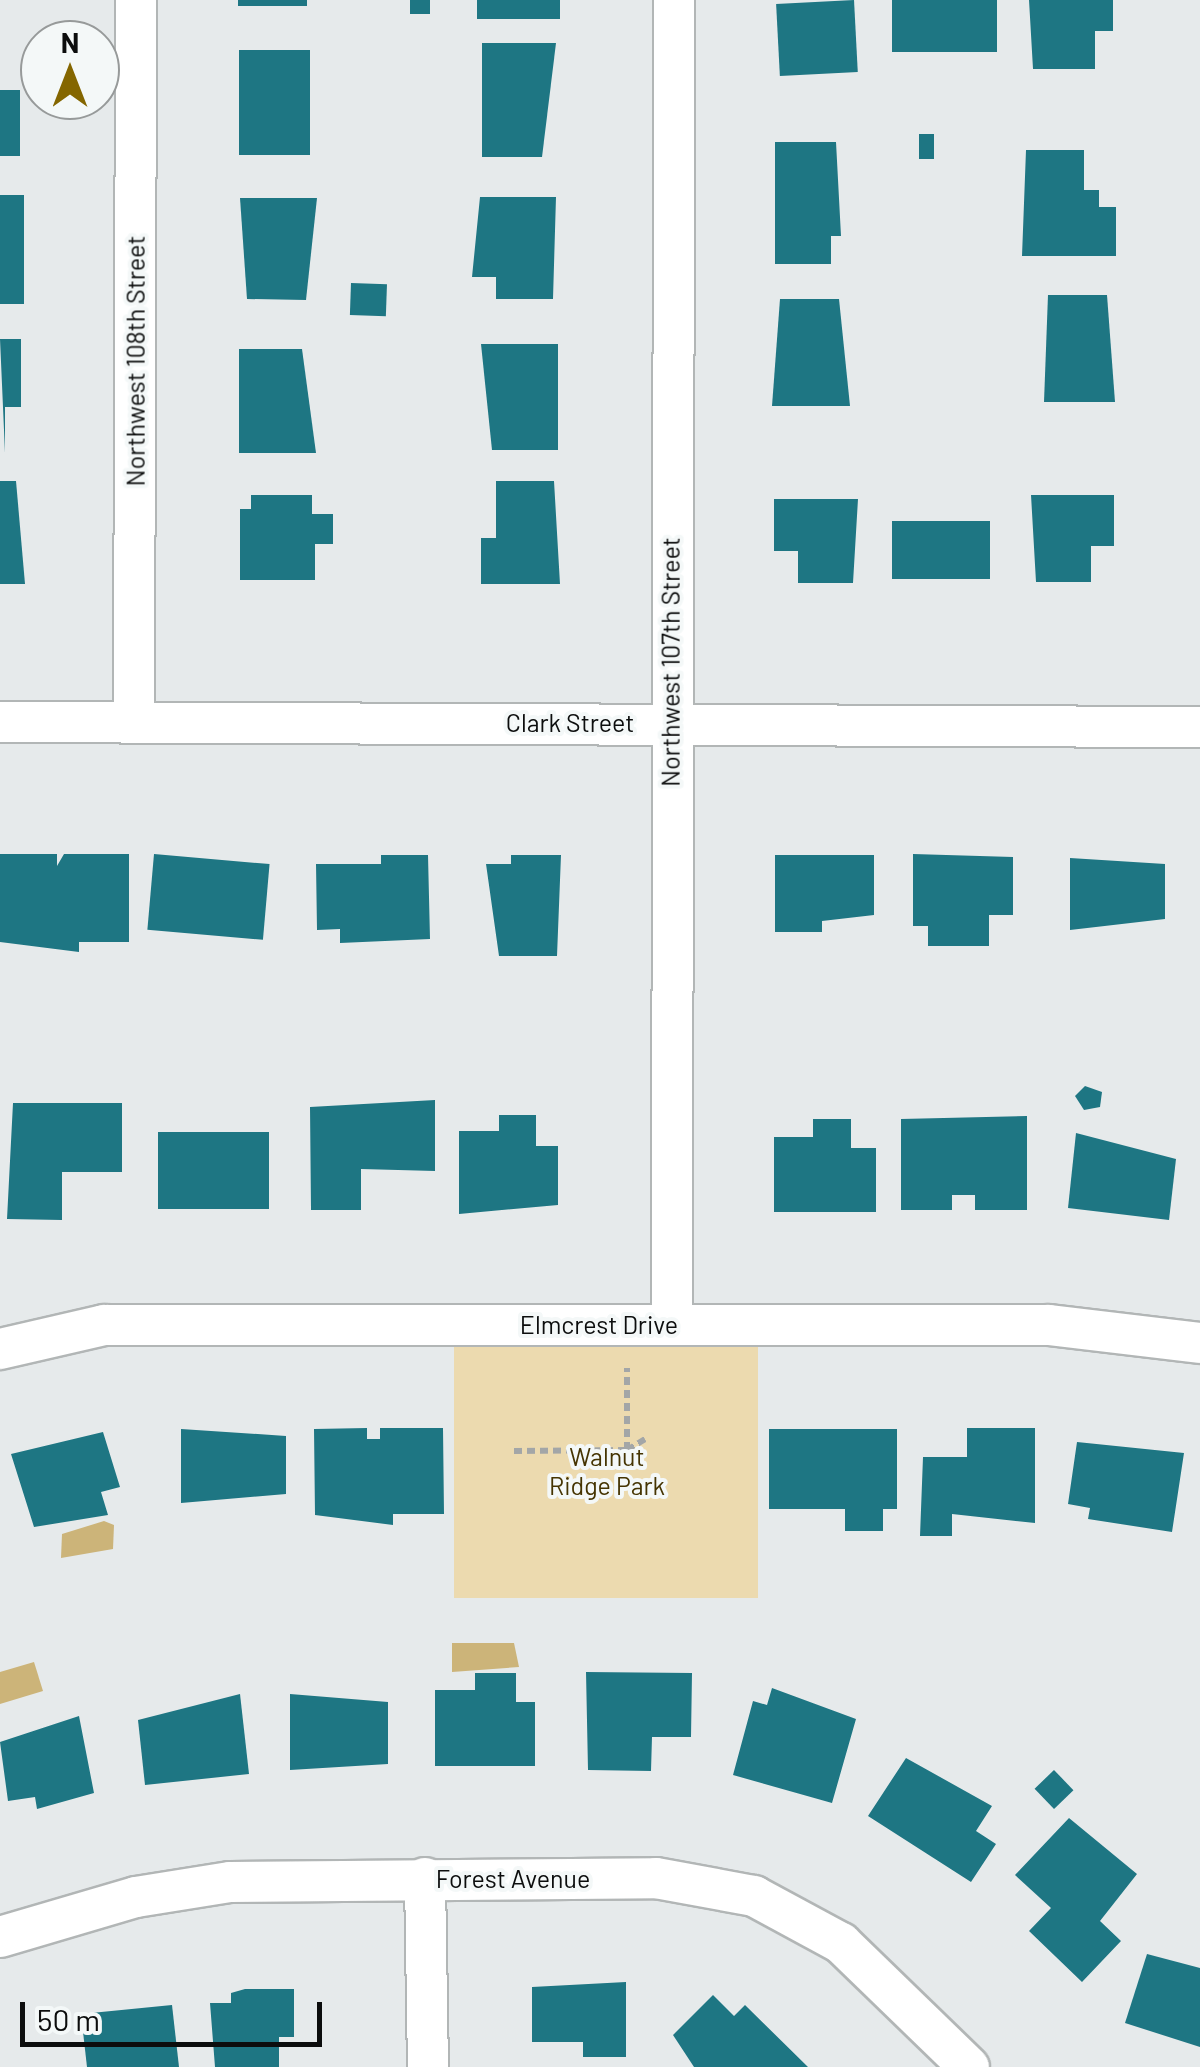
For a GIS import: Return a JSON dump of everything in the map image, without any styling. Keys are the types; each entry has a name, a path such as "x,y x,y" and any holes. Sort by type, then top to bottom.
{"street":[{"name":"Northwest 108th Street","path":"134,722 136,0"},
{"name":"Northwest 107th Street","path":"672,1324 674,0"},
{"name":"Clark Street","path":"0,722 1200,726"},
{"name":"Elmcrest Drive","path":"0,1349 104,1326 1048,1325 1200,1343"},
{"path":"426,1878 428,2067"},
{"name":"Forest Avenue","path":"0,1938 136,1897 230,1882 656,1878 754,1896 842,1944 969,2067"}],"path":[{"path":"626,1368 626,1450"},
{"path":"514,1451 626,1450 645,1438"}],"green space":[{"name":"Walnut Ridge Park","path":"454,1344 758,1344 758,1598 454,1598"}],"shaded area":[{"path":"104,1521 114,1525 113,1549 61,1558 62,1534"},
{"path":"452,1643 514,1643 519,1667 452,1672"},
{"path":"34,1662 43,1691 0,1704 0,1672"}],"building":[{"path":"238,0 307,0 307,6 238,6"},
{"path":"410,0 430,0 430,14 410,14"},
{"path":"477,0 560,0 560,19 477,19"},
{"path":"854,0 858,72 780,76 776,4"},
{"path":"892,0 997,0 997,52 892,52"},
{"path":"1029,0 1113,0 1113,31 1095,31 1095,69 1033,69"},
{"path":"482,43 556,43 542,157 482,157"},
{"path":"239,50 310,50 310,155 239,155"},
{"path":"0,90 20,90 20,156 0,156"},
{"path":"919,134 934,134 934,159 919,159"},
{"path":"775,142 836,142 841,236 831,236 831,264 775,264"},
{"path":"1026,150 1084,150 1084,190 1099,190 1099,207 1116,207 1116,256 1022,256"},
{"path":"0,195 24,195 24,304 0,304"},
{"path":"480,197 556,197 553,299 496,299 496,277 472,277"},
{"path":"240,198 317,198 306,300 247,299"},
{"path":"351,283 387,284 386,316 350,315"},
{"path":"1048,295 1107,295 1115,402 1044,402"},
{"path":"780,299 839,299 850,406 772,406"},
{"path":"0,339 21,339 21,407 5,407 5,453"},
{"path":"481,344 558,344 558,450 492,450"},
{"path":"239,349 302,349 316,453 239,453"},
{"path":"0,481 16,481 25,584 0,584"},
{"path":"496,481 554,481 560,584 481,584 481,538 496,538"},
{"path":"251,495 312,495 312,514 333,514 333,544 315,544 315,580 240,580 240,509 251,509"},
{"path":"1031,495 1114,495 1114,546 1091,546 1091,582 1036,582"},
{"path":"774,499 858,499 853,583 798,583 798,551 774,551"},
{"path":"892,521 990,521 990,579 892,579"},
{"path":"0,854 57,854 57,866 64,854 129,854 129,942 79,942 79,952 0,942"},
{"path":"154,854 270,864 263,940 147,930"},
{"path":"913,854 1013,857 1013,915 989,915 989,946 928,946 928,926 913,926"},
{"path":"381,855 428,855 430,939 340,943 340,929 317,930 316,864 381,864"},
{"path":"511,855 561,855 557,956 499,956 486,864 511,864"},
{"path":"775,855 874,855 874,915 822,921 822,932 775,932"},
{"path":"1070,858 1165,864 1165,919 1070,930"},
{"path":"1085,1086 1102,1092 1100,1107 1084,1110 1075,1096"},
{"path":"435,1100 435,1171 361,1169 361,1210 311,1210 310,1107"},
{"path":"13,1103 122,1103 122,1172 62,1172 62,1220 7,1219"},
{"path":"499,1115 536,1115 536,1146 558,1146 558,1205 459,1214 459,1131 499,1131"},
{"path":"1027,1116 1027,1210 975,1210 975,1195 952,1195 952,1210 901,1210 901,1119"},
{"path":"813,1119 851,1119 851,1148 876,1148 876,1212 774,1212 774,1137 813,1137"},
{"path":"158,1132 269,1132 269,1209 158,1209"},
{"path":"1076,1133 1176,1159 1169,1220 1068,1208"},
{"path":"367,1428 367,1439 380,1439 380,1428 443,1428 444,1514 393,1514 393,1525 315,1515 314,1429"},
{"path":"967,1428 1035,1428 1035,1523 952,1514 952,1536 920,1536 923,1457 967,1457"},
{"path":"181,1429 286,1436 286,1494 181,1503"},
{"path":"769,1429 897,1429 897,1509 883,1509 883,1531 845,1531 845,1509 769,1509"},
{"path":"103,1432 120,1487 101,1492 108,1515 34,1527 11,1454"},
{"path":"1077,1442 1184,1453 1172,1532 1088,1519 1090,1508 1068,1504"},
{"path":"586,1672 692,1673 691,1737 652,1737 651,1771 588,1770"},
{"path":"475,1673 516,1673 516,1702 535,1702 535,1766 435,1766 435,1690 475,1690"},
{"path":"772,1688 856,1719 832,1803 733,1775 753,1701 767,1705"},
{"path":"240,1694 249,1774 145,1785 138,1720"},
{"path":"290,1694 388,1702 388,1764 290,1770"},
{"path":"79,1716 94,1793 37,1809 35,1797 8,1801 0,1742"},
{"path":"906,1758 992,1806 976,1831 996,1844 971,1882 868,1816"},
{"path":"1054,1770 1073,1790 1054,1809 1035,1789"},
{"path":"1069,1818 1137,1874 1100,1921 1121,1941 1082,1982 1029,1931 1051,1908 1015,1875"},
{"path":"1147,1954 1200,1968 1200,2047 1125,2023"},
{"path":"626,1982 626,2057 583,2057 583,2042 532,2042 532,1987"},
{"path":"245,1989 294,1989 294,2037 279,2037 279,2067 215,2067 210,2003 231,2003 231,1993"},
{"path":"713,1995 734,2016 745,2005 808,2067 694,2067 673,2035"},
{"path":"172,2005 179,2067 87,2067 81,2014"}]}
